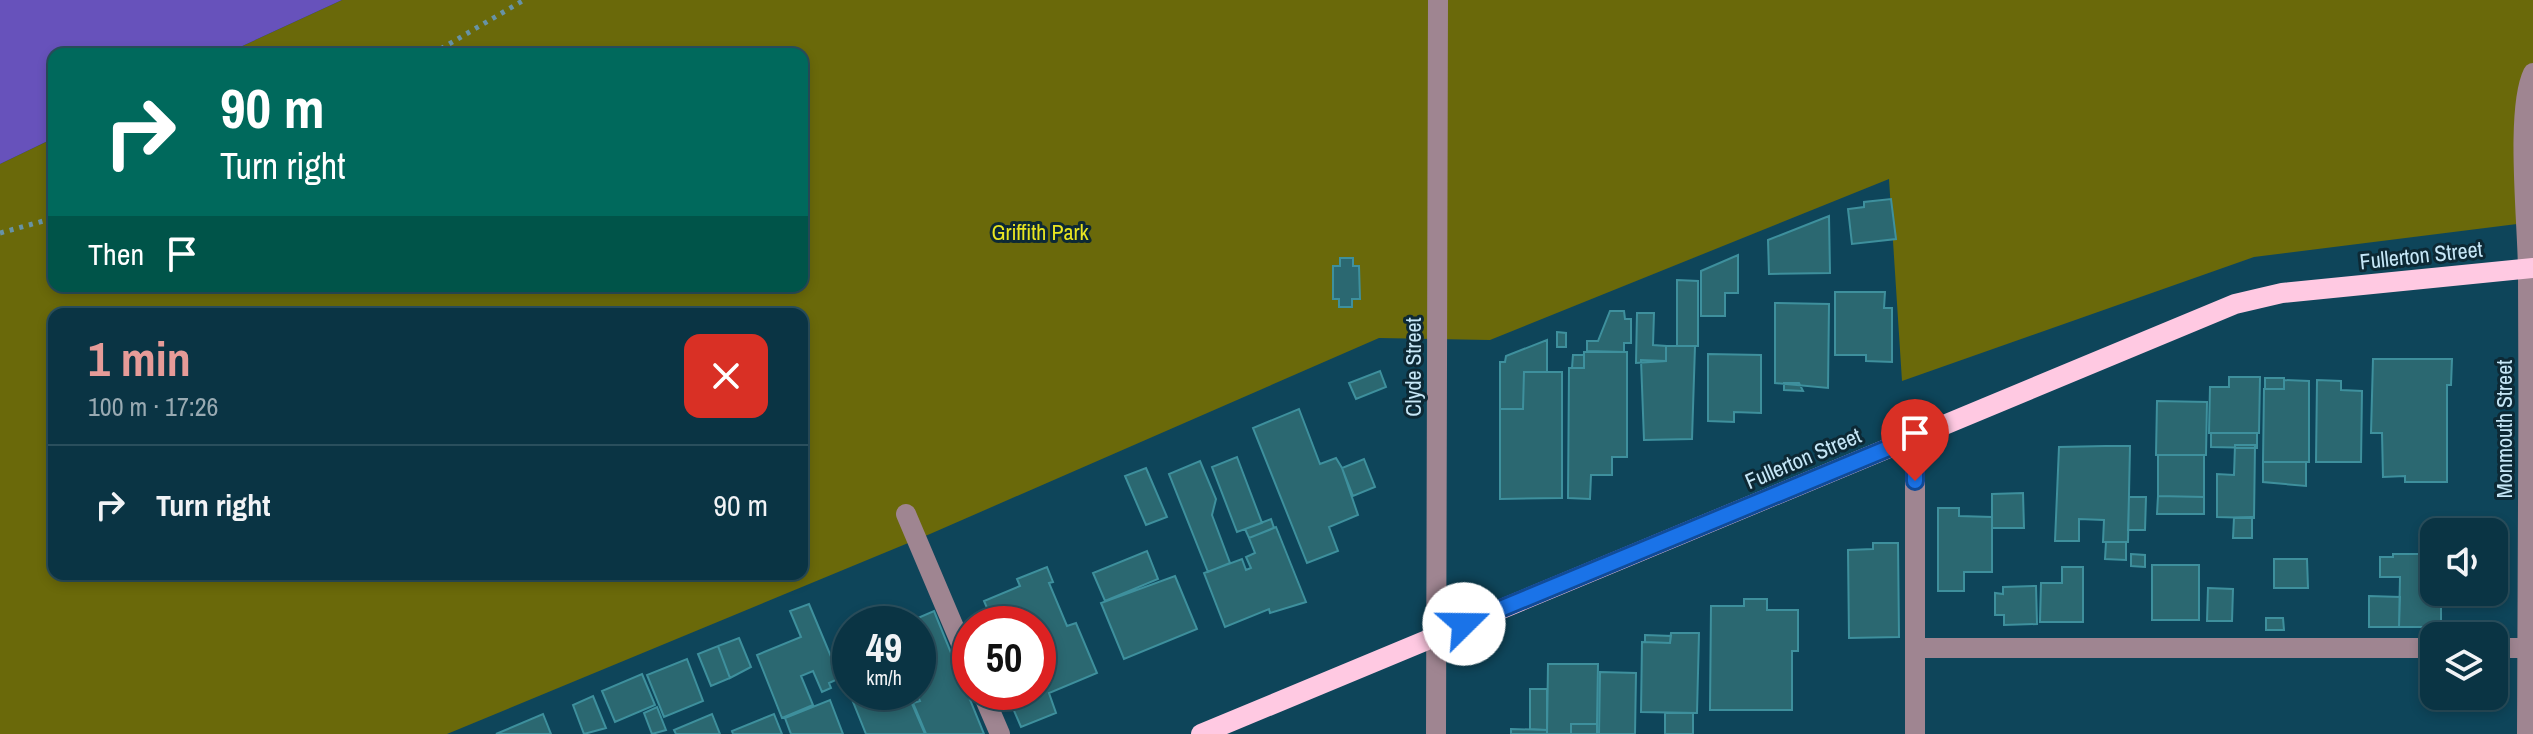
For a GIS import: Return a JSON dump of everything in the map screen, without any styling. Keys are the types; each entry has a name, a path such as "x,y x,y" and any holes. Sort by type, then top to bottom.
{"main road":[{"name":"Fullerton Street","path":"1201,734 2188,320 2235,304 2282,293 2531,268"}],"street":[{"name":"Clyde Street","path":"1436,734 1438,0"},
{"name":"Monmouth Street","path":"2527,734 2531,268 2524,183 2526,120 2533,73"},
{"path":"1915,437 1915,734"},
{"path":"906,514 952,623"},
{"path":"1915,648 2420,648"},
{"path":"2508,648 2527,648"},
{"path":"990,710 1000,734"}],"path":[{"path":"442,48 524,0"},
{"path":"0,233 48,220"}],"green space":[{"name":"Griffith Park","path":"342,0 2533,0 2533,222 2254,257 1902,381 1889,179 1490,340 1379,338 930,534 447,734 0,734 0,164 48,141 48,292 808,292 808,48 238,48"}],"shaded area":[{"path":"0,0 342,0 238,48 48,48 48,141 0,164"}],"building":[{"path":"1891,199 1896,239 1852,244 1848,209 1864,207 1864,202"},
{"path":"1829,216 1830,273 1769,274 1768,240"},
{"path":"1738,255 1738,293 1725,293 1725,316 1701,316 1701,271"},
{"path":"1340,258 1353,258 1353,266 1359,266 1360,299 1352,299 1352,307 1339,307 1339,299 1333,299 1333,266 1340,266"},
{"path":"1677,280 1698,281 1698,346 1677,346"},
{"path":"1835,292 1885,292 1884,308 1892,308 1892,362 1866,361 1866,355 1835,355"},
{"path":"1775,303 1829,304 1828,388 1775,383"},
{"path":"1610,311 1624,311 1625,319 1631,319 1631,343 1624,343 1624,352 1587,351 1587,341 1598,341"},
{"path":"1637,313 1654,313 1653,345 1666,346 1666,361 1636,363"},
{"path":"1557,332 1566,333 1566,347 1557,347"},
{"path":"1547,340 1547,372 1524,372 1523,409 1500,409 1500,362 1505,362 1506,356"},
{"path":"1666,346 1695,346 1692,439 1644,440 1641,360 1666,361"},
{"path":"1584,352 1627,352 1627,457 1612,457 1612,475 1591,475 1590,499 1568,498 1569,368 1584,368"},
{"path":"1708,354 1761,355 1761,413 1734,412 1734,422 1708,421"},
{"path":"1573,355 1584,355 1584,368 1572,368"},
{"path":"2373,359 2452,359 2451,385 2447,385 2447,482 2405,482 2405,476 2383,477 2382,433 2371,433"},
{"path":"1380,371 1386,387 1356,399 1349,383"},
{"path":"1524,372 1562,372 1562,498 1500,499 1500,409 1523,409"},
{"path":"2229,377 2260,377 2259,433 2209,433 2210,387 2229,387"},
{"path":"2265,378 2284,378 2284,389 2265,389"},
{"path":"2284,380 2309,381 2309,462 2263,462 2264,389 2284,389"},
{"path":"2317,380 2341,381 2341,390 2362,391 2361,462 2316,462"},
{"path":"1784,383 1799,383 1803,391 1784,390"},
{"path":"2157,401 2207,402 2206,455 2156,455"},
{"path":"1299,409 1320,464 1336,458 1342,468 1358,515 1329,527 1338,551 1307,563 1253,428"},
{"path":"2211,433 2257,433 2257,448 2211,447"},
{"path":"2235,445 2255,445 2254,518 2217,517 2217,474 2234,475"},
{"path":"2130,446 2128,542 2103,542 2104,520 2079,519 2079,541 2055,541 2059,447"},
{"path":"2158,455 2204,455 2204,497 2158,496"},
{"path":"1237,457 1262,523 1237,532 1212,467"},
{"path":"1364,459 1375,487 1353,496 1342,468"},
{"path":"1200,461 1216,499 1212,515 1230,563 1208,572 1169,474"},
{"path":"2263,462 2306,462 2306,486 2263,482"},
{"path":"1146,468 1167,517 1146,525 1125,476"},
{"path":"2023,493 2024,528 1992,528 1992,494"},
{"path":"2158,496 2204,497 2204,514 2157,514"},
{"path":"2129,497 2146,497 2145,530 2128,530"},
{"path":"1938,508 1959,508 1959,516 1992,517 1992,572 1964,572 1964,591 1938,591"},
{"path":"2252,517 2252,538 2233,538 2234,518"},
{"path":"1271,519 1274,528 1249,538 1245,529"},
{"path":"1276,527 1306,602 1270,613 1269,609 1225,627 1204,573 1242,559 1246,570 1251,568 1246,557 1255,553 1249,538"},
{"path":"2106,542 2126,542 2126,560 2105,559"},
{"path":"1873,543 1898,543 1899,637 1849,638 1848,550 1873,549"},
{"path":"1147,551 1158,579 1105,601 1093,573"},
{"path":"2131,554 2145,555 2145,567 2131,566"},
{"path":"2393,554 2420,554 2420,606 2441,606 2441,622 2420,622 2420,627 2399,627 2400,577 2380,577 2380,557 2393,557"},
{"path":"2274,559 2307,559 2308,588 2274,588"},
{"path":"2152,565 2199,565 2199,620 2152,620"},
{"path":"1047,567 1053,582 1049,583 1067,626 1076,623 1097,673 1056,690 1056,606 986,606 984,601 1020,586 1017,579"},
{"path":"2062,567 2083,567 2083,622 2040,622 2041,583 2062,583"},
{"path":"1175,576 1197,629 1124,659 1101,603"},
{"path":"2036,586 2037,624 2004,625 2004,615 1995,615 1995,593 2003,594 2003,587"},
{"path":"2208,588 2233,589 2232,621 2207,621"},
{"path":"2369,596 2400,597 2399,627 2369,627"},
{"path":"1744,599 1767,599 1767,610 1798,610 1798,651 1792,651 1792,710 1710,710 1711,606 1744,606"},
{"path":"809,604 832,659 832,682 829,683 831,688 822,692 813,671 801,676 813,705 782,718 757,655 801,637 790,611"},
{"path":"936,616 952,655 952,710 974,710 984,734 926,734 916,710 936,710"},
{"path":"2266,618 2283,618 2284,630 2266,630"},
{"path":"1671,633 1699,633 1697,713 1641,712 1642,642 1670,643"},
{"path":"1645,635 1671,636 1670,643 1645,642"},
{"path":"739,638 751,667 730,678 718,646"},
{"path":"718,646 730,678 711,686 698,654"},
{"path":"687,659 703,701 664,717 647,675"},
{"path":"1548,664 1598,664 1597,724 1571,724 1571,734 1547,734"},
{"path":"1600,672 1636,673 1635,734 1599,734"},
{"path":"642,674 655,705 615,722 602,691"},
{"path":"1530,689 1547,689 1547,730 1530,729"},
{"path":"593,696 606,728 584,734 573,705"},
{"path":"830,700 843,734 791,734 785,718"},
{"path":"657,707 666,730 652,734 644,713"},
{"path":"856,710 915,710 925,734 866,734"},
{"path":"1014,710 1055,710 1056,713 1021,727"},
{"path":"1665,713 1693,713 1693,734 1665,734"},
{"path":"543,714 551,734 496,734"},
{"path":"712,714 720,734 676,734 674,730"},
{"path":"774,714 782,734 733,734 732,731"},
{"path":"1571,724 1597,724 1597,734 1571,734"},
{"path":"1511,729 1547,730 1547,734 1511,734"}],"route":[{"path":"1464,624 1915,437 1915,481"}]}
